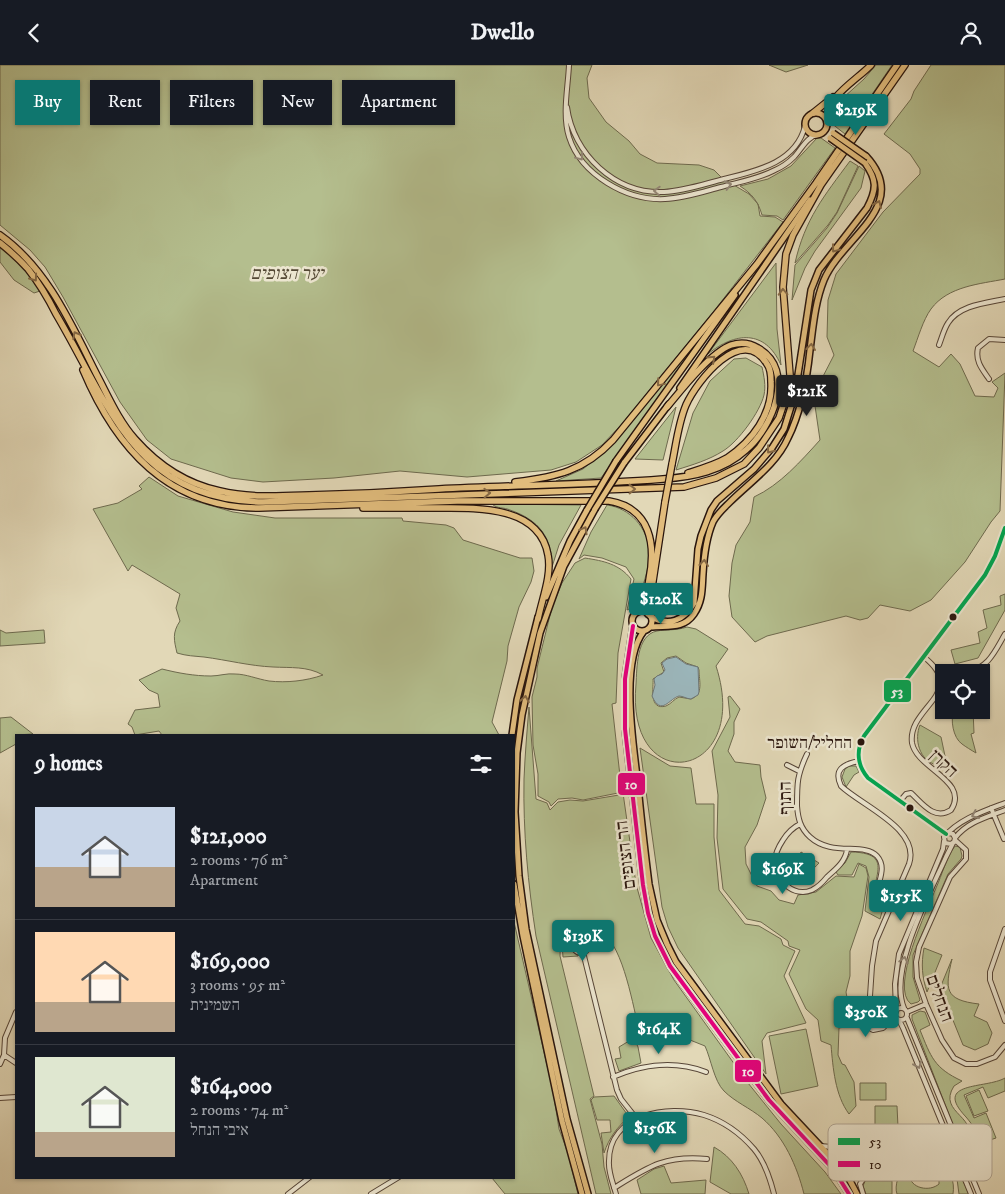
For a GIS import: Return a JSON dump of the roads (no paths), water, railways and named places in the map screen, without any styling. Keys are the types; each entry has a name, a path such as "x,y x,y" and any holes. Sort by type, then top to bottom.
{"highway":[{"path":"813,113 850,86 871,65"},
{"path":"484,487 560,474 586,463 599,454 623,428 757,264 816,183 897,65"},
{"path":"0,243 34,277 67,332 108,409 134,446 147,460 173,479 193,489 216,497 239,501 278,502 684,487 716,478 744,463 759,448 779,417 788,391 790,375 783,287 786,254 793,235 821,185 905,65"},
{"path":"827,123 826,115 829,106 839,94 850,86"},
{"path":"0,235 22,253 40,274 76,334 114,408 129,431 154,458 183,478 220,491 258,496 369,493 673,478 702,474 737,457 753,443 768,423 774,408 777,385 773,364 764,352 754,346 741,343 728,346 712,359 667,407"},
{"path":"67,332 91,388 112,427 140,460 160,477 190,494 217,503 247,508 457,501 617,502 637,514 648,530 651,539 652,564 645,600 638,612"},
{"path":"649,615 672,464 686,406 694,390 712,369 728,355 739,350 750,351 763,359 770,371 771,399 764,418 755,431 733,453 721,461 673,478"},
{"path":"301,507 481,509 502,512 522,519 530,524 541,537 546,545 548,556 547,579 538,619"}],"main road":[{"path":"813,113 823,115 827,123 834,133 866,156 878,170 883,184 878,205 871,217 830,268 824,280 814,317 803,391 788,439 775,459 715,517 707,540 702,597 694,613 683,624 650,627 644,631 637,631 632,626 632,619 638,612 643,611 658,621 674,621 680,619 690,610 694,603 698,549 701,535 711,510 717,501 754,469 772,448 784,429 795,394 811,290 819,270 867,208 872,197 875,187 874,176 865,163 830,139 819,134 811,134 805,126 808,117 813,113"},
{"path":"819,134 825,131 827,123"},
{"path":"588,1194 568,1119 526,929 519,876 515,812 517,753 522,715 540,633 564,567 595,509 624,463 667,407 821,185"},
{"path":"512,734 517,700 538,619 566,549 587,509 616,461 757,264"},
{"path":"649,615 652,622 650,627"},
{"name":"הר הצופים","path":"632,626 625,679 625,729 644,893 656,936 670,965 769,1100 828,1164"},
{"name":"הר הצופים","path":"644,631 638,640 633,661 630,710 647,867 652,899 658,920 676,962 778,1100 828,1153"},
{"path":"515,890 522,936 560,1111 582,1194"},
{"name":"הר הצופים","path":"841,1181 849,1194"},
{"name":"הר הצופים","path":"850,1181 857,1194"}],"street":[{"path":"569,65 565,113 567,131 573,148 597,175 621,190 649,198 664,199 691,195 756,178 785,165 813,135 819,134"},
{"path":"567,95 568,116 575,137 594,163 608,175 624,184 650,191 664,192 690,188 754,172 781,159 803,135 805,126"},
{"path":"939,345 948,322 956,314 968,308 1005,299"},
{"path":"988,379 978,362 978,348 989,339 1005,340"},
{"path":"950,1124 907,1018 906,1010 902,1003 901,984 905,956 954,840 953,834 947,833 868,778 859,761 859,747 864,736 985,575 995,556 1005,528"},
{"path":"986,664 1005,634"},
{"name":"הקרן","path":"924,657 935,667"},
{"name":"הקרן","path":"900,801 906,794 911,793 921,804 939,814 947,812 954,805 954,795 950,784 922,761 916,754 912,742 914,728 935,697"},
{"name":"התוף","path":"807,754 799,771 797,783 800,824 808,835 822,845 870,851 879,859 882,869 877,899 880,905 889,910"},
{"path":"859,761 848,763 842,767 838,776 841,786 900,830 910,845 911,855 874,950 870,996 865,1023 868,1028 873,1030 883,1029 891,1020 902,1021 907,1018"},
{"name":"התוף","path":"786,765 799,771"},
{"path":"942,1124 903,1028 895,1015 895,984 899,954 943,849 947,833 967,819 1005,803"},
{"path":"991,808 1004,839"},
{"path":"944,841 949,844 968,826 1005,809"},
{"path":"800,824 793,827 789,832 778,849 775,861 781,880 784,885 792,890 807,891 816,887 843,861 847,849"},
{"name":"הנחלים","path":"954,840 966,850 966,859 950,877 919,947 916,962 918,983 945,1047 954,1058 962,1063 973,1065 983,1063 999,1053 1005,1045"},
{"path":"1005,929 990,972 990,980 1005,1021"},
{"path":"580,937 587,940 589,945 587,950 582,952 578,952 574,947 574,941 580,937"},
{"path":"582,952 613,1077 621,1099 636,1118"},
{"path":"867,1012 866,1019 868,1024 876,1028 882,1026 900,1008 906,1010 926,1004"},
{"path":"0,1064 4,1055 5,1038 15,1014"},
{"path":"4,1055 15,1062"},
{"path":"613,1077 643,1067 659,1065 690,1067 706,1072"},
{"path":"0,1098 15,1097"},
{"path":"616,1194 608,1160 612,1144 621,1130 636,1118 654,1113 683,1112 702,1115 726,1125 748,1143 758,1154 774,1194"},
{"path":"821,1146 828,1146"},
{"path":"614,1188 656,1164 684,1159 707,1159"},
{"path":"288,1194 307,1179"},
{"path":"371,1194 396,1179"},
{"path":"862,1181 860,1183 863,1194"},
{"path":"966,1181 972,1194"},
{"path":"974,1181 979,1194"}],"water":[{"path":"676,657 686,664 698,667 699,692 698,695 691,699 679,696 662,706 655,702 652,696 655,685 654,679 665,670 662,663 667,659"}],"place":[{"name":"החליל/השופר","path":"861,742"}],"park label":[{"name":"יער הצופים","path":"287,273"}]}
